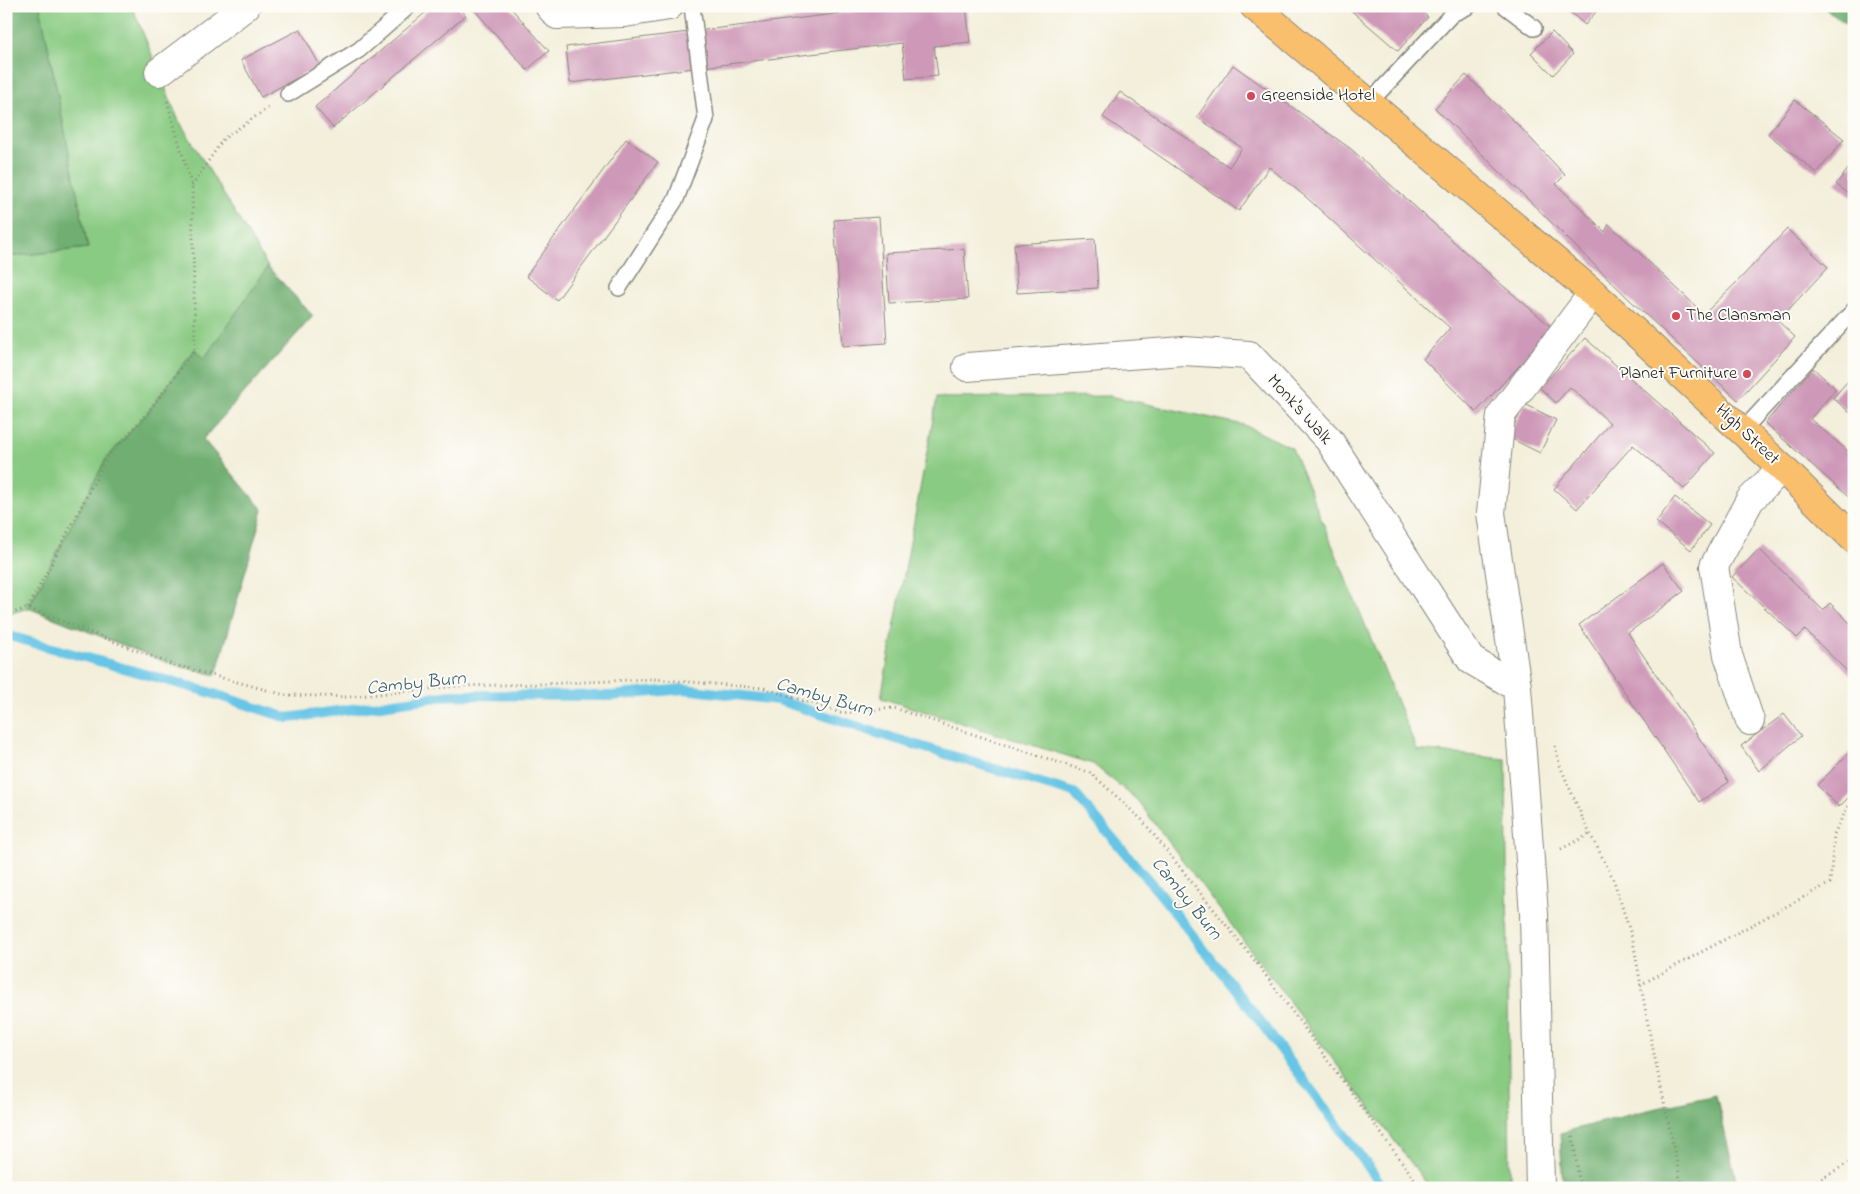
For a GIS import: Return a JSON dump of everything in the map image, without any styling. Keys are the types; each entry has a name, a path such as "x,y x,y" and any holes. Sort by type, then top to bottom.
{"main road":[{"name":"High Street","path":"1254,6 1593,293 1742,430 1854,539"}],"street":[{"path":"159,72 246,6"},
{"path":"549,6 557,15 625,13 669,6"},
{"path":"1540,1188 1534,914 1518,687 1491,514 1501,416 1593,293"},
{"name":"Monk's Walk","path":"967,367 1183,351 1249,355 1328,440 1471,660 1518,687"},
{"path":"1750,721 1728,655 1714,566 1750,500 1782,468"}],"lane":[{"path":"288,94 359,50 409,6"},
{"path":"618,288 676,199 706,119 692,6"},
{"path":"1369,103 1452,14 1469,6"},
{"path":"1505,6 1534,28"},
{"path":"1742,430 1854,310"}],"path":[{"path":"28,608 106,459 148,412 195,349 192,187 159,72"},
{"path":"192,187 223,139 288,94"},
{"path":"6,615 28,608 171,664 285,695 349,698 457,686 653,679 764,688 841,713 894,708 1090,774 1142,820 1253,958 1421,1188"},
{"path":"1553,739 1560,766 1590,834 1613,878 1633,941 1640,985 1682,1188"},
{"path":"1640,985 1830,883 1834,834 1848,806 1854,801"},
{"path":"1558,851 1590,834"},
{"path":"1804,1188 1854,1160"}],"green space":[{"path":"6,6 40,6 88,248 6,257"},
{"path":"40,6 132,6 178,119 268,267 203,360 195,350 148,412 106,459 28,608 6,615 6,257 88,248"},
{"path":"1821,6 1854,6 1854,29"},
{"path":"268,267 313,316 203,439 263,510 216,675 171,664 28,608 106,459 148,412 195,349 204,359"},
{"path":"1110,396 1244,425 1292,448 1417,750 1506,759 1510,1188 1430,1188 1137,800 1093,764 881,698 937,398"},
{"path":"1716,1095 1738,1188 1563,1188 1560,1133"}],"building":[{"path":"433,6 457,6 466,15 333,128 315,107"},
{"path":"471,6 509,6 549,51 527,70"},
{"path":"900,6 966,6 970,42 934,46 938,76 906,79 902,43 570,83 566,47"},
{"path":"1346,6 1415,6 1428,17 1398,51"},
{"path":"1563,6 1601,6 1585,25"},
{"path":"300,29 320,66 261,97 241,60"},
{"path":"1552,32 1573,54 1553,75 1531,53"},
{"path":"1233,65 1351,149 1494,278 1554,329 1476,412 1423,359 1450,328 1307,198 1269,167 1239,211 1103,117 1120,92 1229,167 1242,148 1197,117"},
{"path":"1466,75 1517,124 1565,175 1556,184 1605,232 1609,224 1704,314 1787,229 1828,267 1778,321 1795,337 1738,400 1630,300 1435,108"},
{"path":"1795,100 1844,139 1817,173 1768,134"},
{"path":"626,139 658,162 557,300 526,276"},
{"path":"1854,162 1854,198 1836,184"},
{"path":"879,217 887,343 843,346 834,220"},
{"path":"1095,239 1098,288 1017,293 1014,244"},
{"path":"964,249 968,299 889,303 886,253"},
{"path":"1585,338 1715,453 1684,489 1633,445 1577,509 1554,489 1610,423 1570,387 1556,403 1540,388"},
{"path":"1813,368 1836,389 1810,419 1854,456 1854,502 1765,423"},
{"path":"1854,374 1854,416 1833,398"},
{"path":"1525,404 1556,420 1540,453 1508,437"},
{"path":"1675,497 1710,525 1691,550 1656,522"},
{"path":"1759,549 1823,610 1830,603 1854,627 1854,678 1805,630 1797,638 1732,577"},
{"path":"1663,563 1684,591 1628,633 1729,782 1699,802 1579,625"},
{"path":"1784,714 1801,736 1759,771 1741,746"},
{"path":"1854,748 1854,792 1839,807 1817,785"}],"waterway":[{"name":"Camby Burn","path":"6,635 205,691 288,718 452,695 611,696 684,689 778,700 880,734 1074,793 1161,895 1256,1016 1384,1188"}],"place":[{"name":"Greenside Hotel","path":"1251,96"},
{"name":"The Clansman","path":"1676,316"},
{"name":"Planet Furniture","path":"1747,374"}]}
